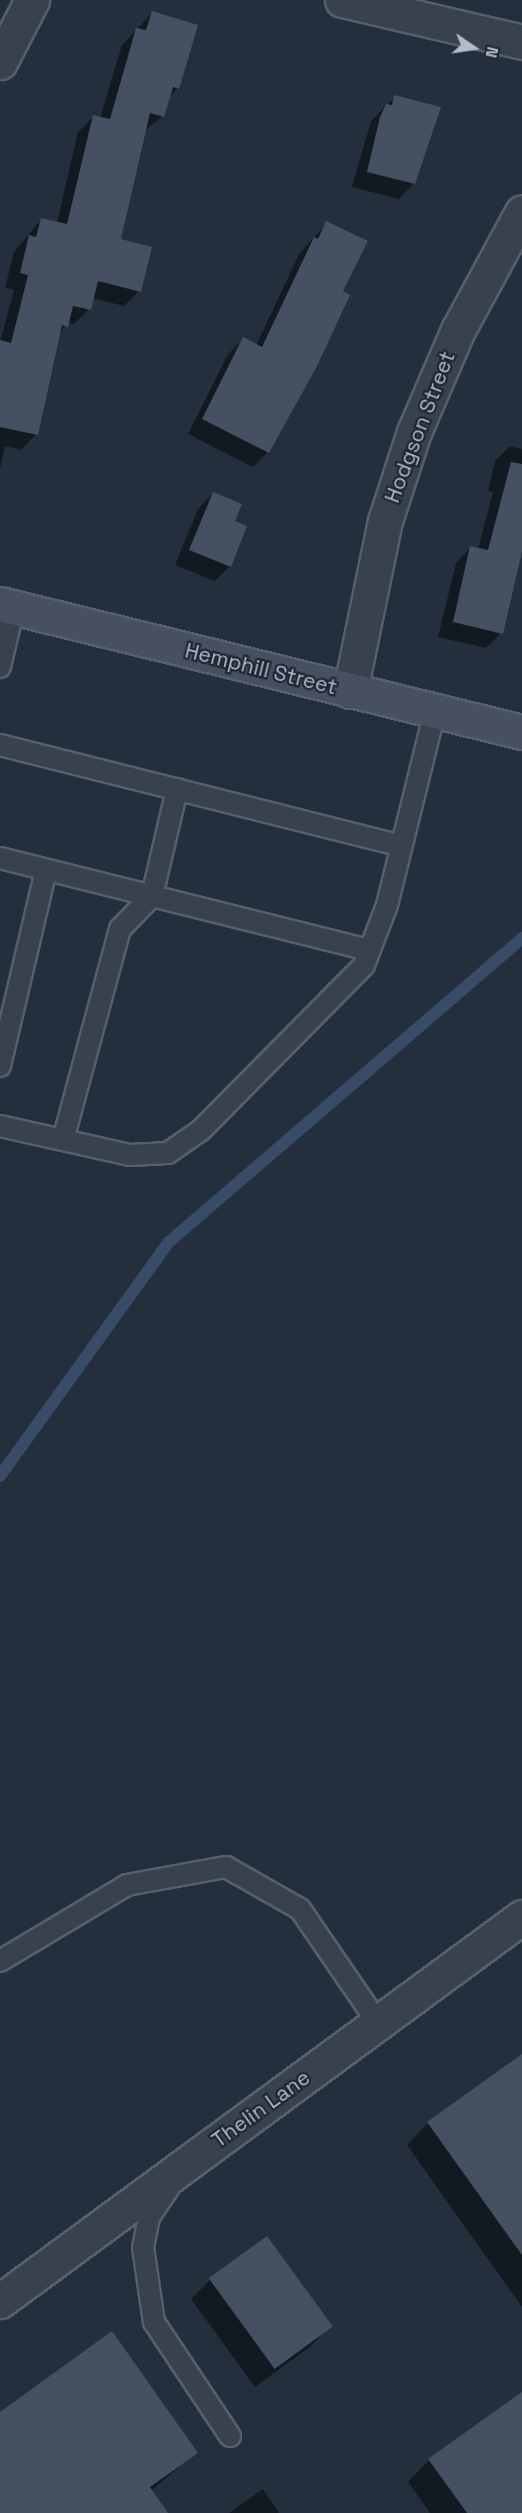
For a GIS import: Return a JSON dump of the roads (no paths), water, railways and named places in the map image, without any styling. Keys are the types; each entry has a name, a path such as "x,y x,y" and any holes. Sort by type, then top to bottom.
{"main road":[{"name":"Hemphill Street","path":"7,605 522,732"}],"street":[{"path":"0,62 32,0"},
{"path":"342,0 522,42"},
{"name":"Hodgson Street","path":"350,691 385,521 414,432 458,330 522,212"},
{"name":"Thelin Lane","path":"0,2301 522,1917"}],"lane":[{"path":"0,667 7,605"},
{"path":"0,1126 130,1155 168,1153 209,1121 364,965 402,846 435,711"},
{"path":"0,745 402,846"},
{"path":"63,1140 120,929 152,896 177,789"},
{"path":"0,858 370,950"},
{"path":"0,1066 46,870"},
{"path":"0,1961 127,1885 226,1867 300,1909 378,2023"},
{"path":"181,2168 149,2217 143,2247 154,2322 230,2436"}],"waterway":[{"path":"0,1476 169,1242 522,938"}]}
